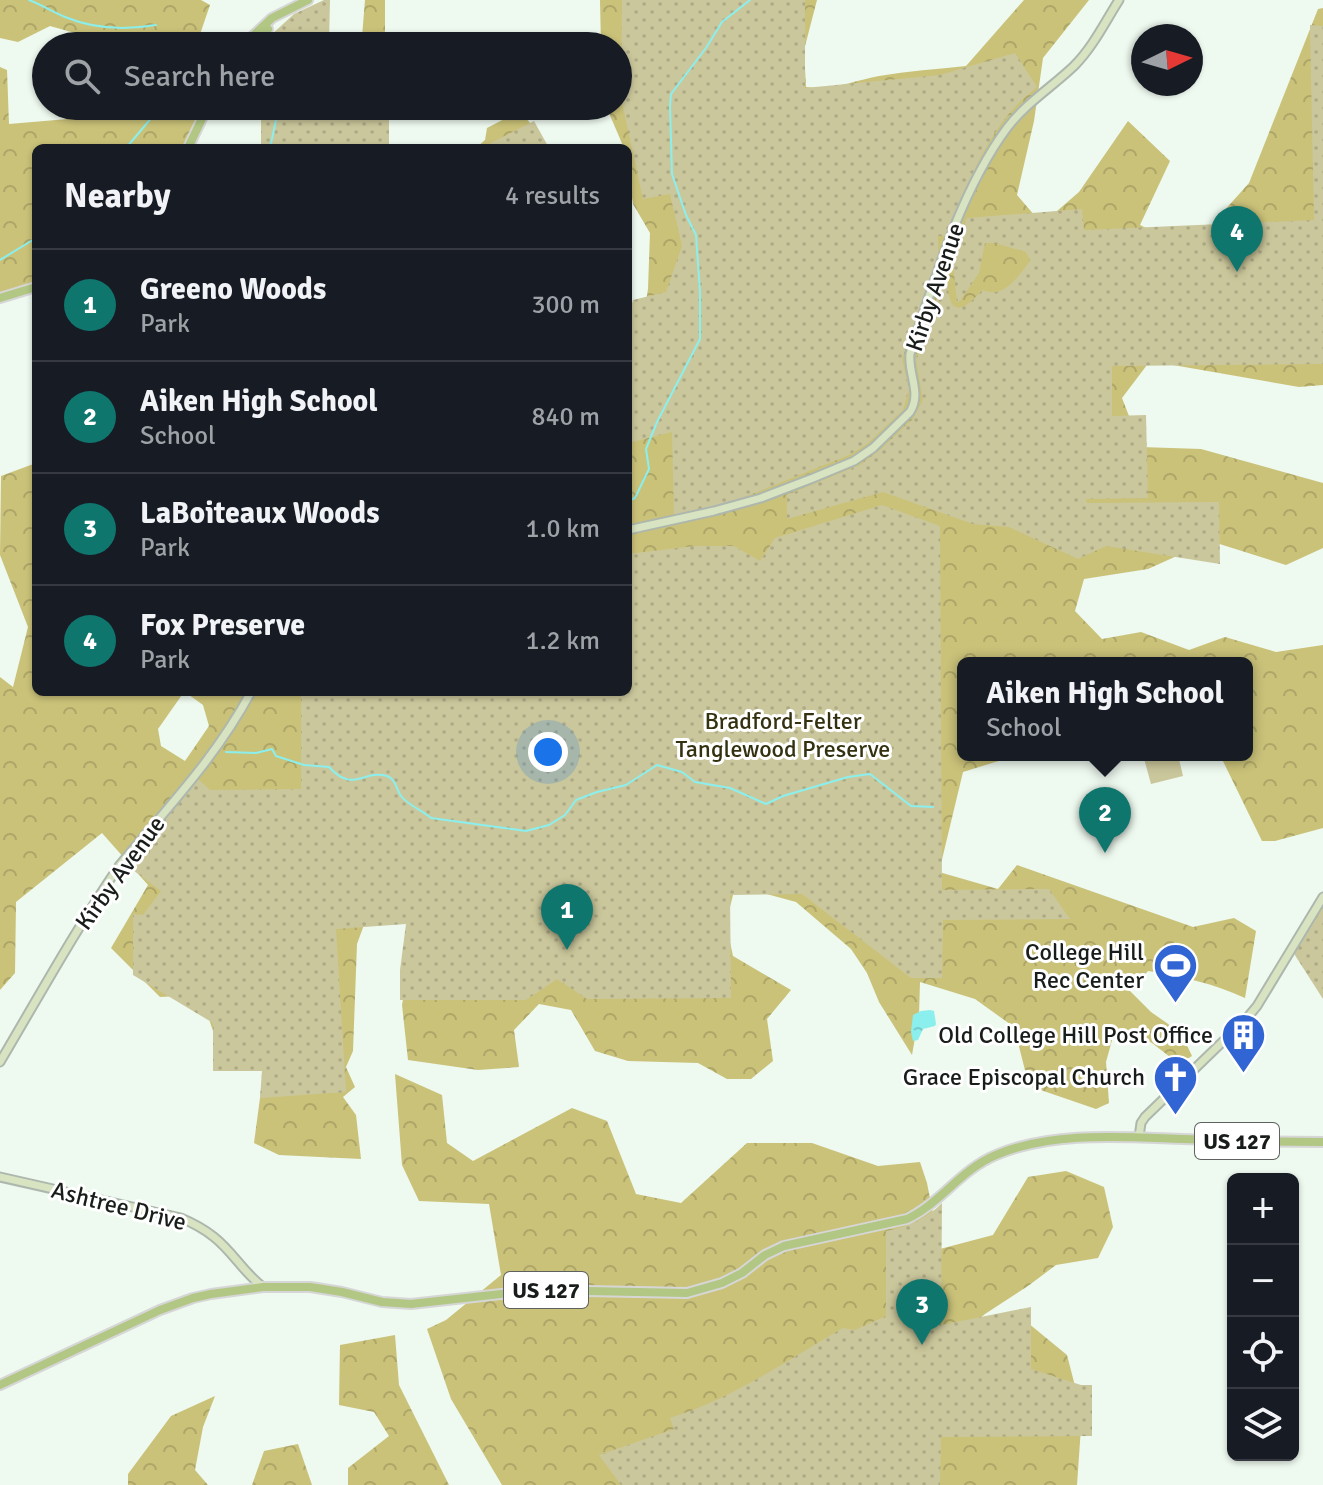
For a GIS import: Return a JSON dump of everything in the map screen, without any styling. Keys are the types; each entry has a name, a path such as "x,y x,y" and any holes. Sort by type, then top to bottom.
{"main road":[{"path":"257,32 272,18 308,0"},
{"path":"265,32 285,12"},
{"path":"190,144 201,120"},
{"path":"0,298 32,288"},
{"name":"US 127","path":"0,1385 160,1310 193,1298 263,1287 329,1289 382,1302 411,1304 538,1290 674,1294 699,1291 736,1277 765,1255 784,1246 907,1219 926,1209 976,1165 1013,1149 1088,1137 1323,1142"}],"street":[{"name":"Kirby Avenue","path":"632,529 761,498 854,461 873,448 910,412 916,395 910,354 968,196 1006,129 1025,107 1087,52 1119,0"},
{"name":"Kirby Avenue","path":"0,1062 107,884 207,762 249,696"},
{"path":"1139,1137 1145,1117 1257,1006 1323,897"},
{"name":"Ashtree Drive","path":"0,1177 181,1218 216,1238 246,1273 263,1287"},
{"path":"245,1289 246,1273"}],"green space":[{"path":"0,0 201,0 210,5 201,32 71,32 50,26 32,32 32,35 18,42 0,38"},
{"path":"330,0 329,32 274,32 294,14"},
{"path":"365,0 385,0 385,32 362,32"},
{"path":"600,0 817,0 804,50 806,87 817,88 890,74 966,66 1024,0 1089,0 1043,58 1034,121 1017,195 1042,224 1079,192 1128,121 1170,161 1140,225 1190,249 1249,183 1318,9 1323,8 1323,385 1299,387 1150,361 1122,398 1141,447 1201,449 1323,483 1323,548 1286,565 1210,541 1148,569 1084,579 1075,611 1102,639 1141,632 1189,650 1225,637 1276,652 1323,645 1323,828 1275,841 1262,841 1223,761 1253,761 1253,657 957,657 957,761 999,761 963,772 939,872 998,889 1017,865 1193,927 1234,918 1256,931 1245,998 1198,981 1148,971 1130,991 1151,1012 1181,1033 1192,1056 1179,1064 1131,1030 1114,1033 1106,1062 1109,1103 1096,1109 1029,1086 1014,1027 975,999 920,982 919,1015 912,1055 851,949 796,902 744,888 733,895 726,923 733,956 791,990 767,1019 773,1061 751,1079 727,1079 698,1063 628,1061 595,1051 571,1010 539,1004 514,1030 519,1067 478,1070 408,1060 402,1005 418,913 372,903 357,944 353,1051 346,1067 355,1087 343,1097 356,1115 361,1159 279,1155 254,1143 264,1068 224,1064 201,995 160,997 111,948 148,885 102,833 16,902 15,973 0,990 0,677 13,687 28,627 0,555 1,476 32,464 32,696 181,696 158,729 161,746 185,761 209,726 203,705 191,696 632,696 632,343 641,333 648,289 650,233 633,204 632,144 622,144 612,120 632,120 632,32 601,32"},
{"path":"622,0 805,0 805,88 940,75 1015,53 1037,87 1013,109 992,137 946,236 938,236 938,257 902,359 909,389 903,410 867,444 849,455 732,502 674,516 672,432 632,442 632,303 633,300 666,292 682,246 670,194 643,199 626,120 632,120 632,32 622,32"},
{"path":"1310,25 1323,26 1323,364 1112,366 1112,416 1146,415 1148,498 1086,499 1087,503 1219,502 1220,564 1106,546 1078,559 1009,527 973,524 883,492 787,519 787,495 860,465 913,419 923,400 916,359 947,269 950,300 957,308 970,302 983,290 998,292 1004,289 1030,261 1026,252 985,243 979,273 957,302 952,255 967,218 1082,209 1084,230 1314,220"},
{"path":"0,67 7,70 9,124 56,120 201,120 190,144 32,144 32,288 0,298"},
{"path":"261,120 389,120 389,144 261,144"},
{"path":"502,120 528,120 546,144 480,144 485,140 487,128"},
{"path":"534,121 547,144 489,144"},
{"name":"Bradford-Felter Tanglewood Preserve","path":"882,505 940,526 942,890 1049,889 1070,919 943,920 942,978 911,978 802,894 730,895 731,998 587,999 557,979 526,1000 400,1000 406,924 336,929 346,1092 260,1098 262,1071 213,1071 213,1023 133,975 133,914 143,915 161,891 129,867 128,855 184,790 189,790 198,779 210,790 301,789 301,696 632,696 632,554 694,546 734,546 760,561 775,538"},
{"path":"1145,761 1179,761 1183,776 1151,784"},
{"path":"1323,897 1323,999 1291,949"},
{"path":"395,1074 442,1095 447,1143 473,1161 572,1108 607,1121 636,1194 681,1203 747,1143 812,1143 878,1166 920,1162 940,1249 993,1235 1028,1177 1066,1171 1104,1187 1113,1227 1098,1258 1056,1265 985,1314 947,1346 1028,1323 1067,1355 1082,1413 1077,1485 502,1485 451,1399 427,1329 446,1320 501,1275 489,1204 419,1201 402,1165"},
{"path":"942,1203 941,1325 1031,1307 1031,1369 1081,1385 1092,1385 1092,1436 941,1437 940,1485 621,1485 599,1455 674,1429 670,1418 737,1390 843,1328 855,1330 886,1316 886,1231 916,1222"},
{"path":"395,1335 399,1385 449,1485 348,1485 348,1468 389,1436 374,1412 339,1405 340,1345"},
{"path":"215,1396 203,1427 195,1470 208,1485 128,1485 128,1474 171,1416"},
{"path":"298,1444 312,1485 252,1485 264,1451"}],"water":[{"path":"934,1011 935,1026 923,1029 918,1040 913,1041 913,1015"}],"waterway":[{"path":"29,0 87,24 122,28 156,25"},
{"path":"632,499 649,469 646,449 657,422 700,339 696,235 672,174 671,94 722,22 750,0"},
{"path":"129,144 150,120"},
{"path":"271,144 276,120"},
{"path":"0,260 32,240"},
{"path":"226,752 256,753 272,749 276,756 304,765 329,767 345,779 387,776 404,799 431,818 526,831 549,825 565,815 576,800 626,785 657,765 682,772 695,782 730,788 766,804 848,777 870,774 911,806 933,807"}],"place":[{"name":"Fox Preserve","path":"1237,272"},
{"name":"Aiken High School","path":"1105,853"},
{"name":"Greeno Woods","path":"567,950"},
{"name":"College Hill Rec Center","path":"1175,1005"},
{"name":"Old College Hill Post Office","path":"1244,1074"},
{"name":"Grace Episcopal Church","path":"1176,1116"},
{"name":"LaBoiteaux Woods","path":"922,1345"}]}
